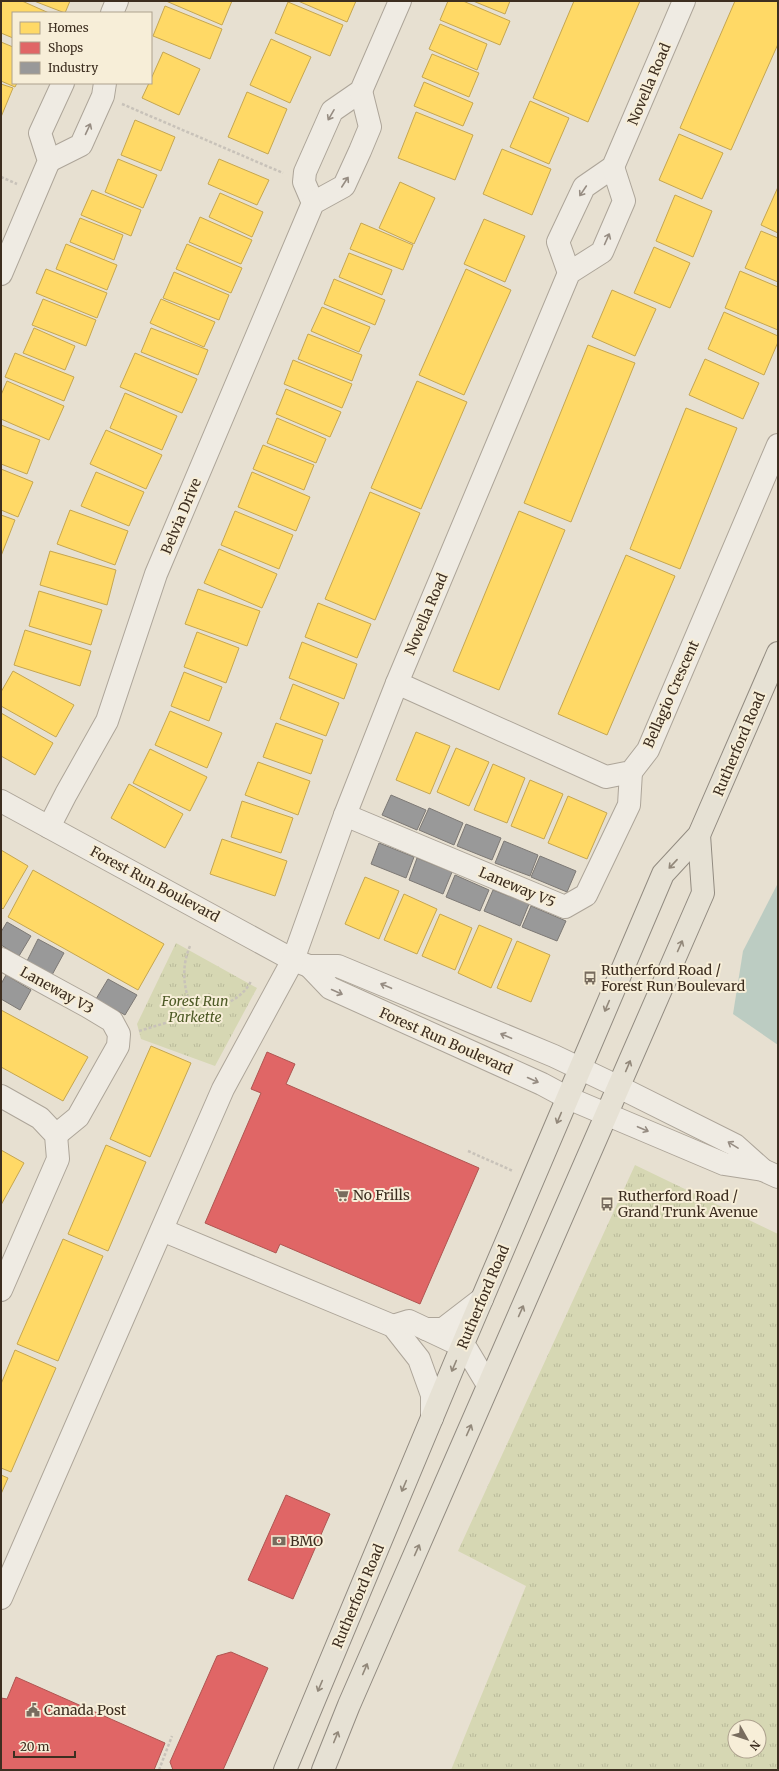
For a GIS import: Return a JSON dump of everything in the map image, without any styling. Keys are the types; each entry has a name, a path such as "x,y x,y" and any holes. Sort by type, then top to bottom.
{"main road":[{"name":"Rutherford Road","path":"285,1770 462,1346 663,874 699,835 778,653"},
{"name":"Rutherford Road","path":"323,1770 349,1704 703,893 699,835"}],"street":[{"path":"112,12 117,1"},
{"path":"361,91 370,127 360,151 344,186 313,203 304,182 305,172 332,111 361,91 400,1"},
{"name":"Novella Road","path":"614,167 684,1"},
{"path":"49,161 40,133 63,84"},
{"path":"1,274 49,161 81,145 104,90"},
{"path":"614,167 624,201 602,252 569,273 558,242 584,187 614,167"},
{"name":"Belvia Drive","path":"49,827 107,721 156,574 313,203"},
{"name":"Novella Road","path":"1,1598 223,1090 301,963 345,814 397,683 569,273"},
{"name":"Bellagio Crescent","path":"631,772 648,750 778,445"},
{"path":"397,683 606,777 631,772"},
{"name":"Laneway V5","path":"345,814 565,908 586,895 629,805 631,772"},
{"name":"Forest Run Boulevard","path":"1,801 301,963 330,988 542,1084 568,1098 724,1164 770,1173"},
{"name":"Laneway V3","path":"1,959 87,1006 115,1028"},
{"name":"Forest Run Boulevard","path":"301,963 338,966 554,1056 735,1146 770,1173"},
{"path":"56,1134 78,1117 118,1046 115,1028"},
{"path":"1,1096 40,1118 56,1134 58,1159 1,1290"},
{"path":"162,1230 393,1326 419,1359 432,1395 432,1418"},
{"path":"426,1329 443,1329 482,1299"},
{"path":"393,1326 409,1321 462,1346 468,1350 488,1385"}],"path":[{"path":"104,90 304,182"},
{"path":"189,1001 184,985 185,957 190,946"},
{"path":"189,1001 202,1006 214,1006 228,1002 248,987 252,980"},
{"path":"115,1028 150,1029 172,1022 189,1001"},
{"path":"468,1151 533,1180"},
{"path":"158,1770 172,1736"}],"green space":[{"name":"Forest Run Parkette","path":"176,943 257,988 215,1066 141,1039 137,1024"},
{"path":"635,1165 778,1234 778,1770 451,1770 526,1586 458,1551"}],"shaded area":[{"path":"778,883 778,1045 733,1014 743,951"}],"building: Homes":[{"path":"1,1 22,1 47,12 12,12 12,38 1,33"},
{"path":"34,1 70,1 65,12"},
{"path":"166,1 232,1 222,25"},
{"path":"298,1 356,1 347,22"},
{"path":"448,1 463,1 510,21 500,45 440,20"},
{"path":"473,1 510,1 505,14"},
{"path":"574,1 640,1 588,122 533,98"},
{"path":"735,1 778,1 778,44 731,150 680,128"},
{"path":"288,2 343,25 330,56 275,33"},
{"path":"165,6 222,29 210,59 153,36"},
{"path":"440,24 487,44 477,70 429,49"},
{"path":"271,39 311,57 290,103 250,85"},
{"path":"1,42 12,47 12,84 16,84 15,87 1,81"},
{"path":"163,52 200,69 179,115 142,98 149,84 152,84 152,77"},
{"path":"432,54 479,73 469,97 422,77"},
{"path":"424,82 473,103 463,126 414,106"},
{"path":"1,84 13,88 1,117"},
{"path":"247,92 287,109 268,154 228,137"},
{"path":"530,101 569,118 549,164 510,147"},
{"path":"416,112 473,135 455,180 398,158"},
{"path":"135,120 175,137 161,171 121,155"},
{"path":"679,134 723,153 702,199 659,180"},
{"path":"502,149 551,169 532,215 483,194"},
{"path":"118,159 157,175 143,208 105,192"},
{"path":"219,159 269,180 257,205 208,184"},
{"path":"400,182 435,198 414,244 379,228"},
{"path":"778,187 778,233 761,225"},
{"path":"92,190 141,210 131,236 81,215"},
{"path":"220,193 263,212 252,237 209,217"},
{"path":"675,195 712,211 693,257 656,241"},
{"path":"200,217 252,240 241,264 189,242"},
{"path":"80,218 123,235 114,260 70,242"},
{"path":"484,219 525,236 505,282 464,264"},
{"path":"361,223 413,245 403,270 350,249"},
{"path":"761,231 778,238 778,282 745,268"},
{"path":"66,244 117,265 107,290 56,269"},
{"path":"187,244 242,268 231,293 176,269"},
{"path":"654,247 690,263 670,308 634,293"},
{"path":"349,253 392,270 382,295 339,277"},
{"path":"46,269 107,293 97,318 36,293"},
{"path":"466,269 511,290 464,395 419,375"},
{"path":"740,271 778,287 778,330 725,308"},
{"path":"174,272 229,295 219,320 163,298"},
{"path":"334,279 385,300 375,325 324,304"},
{"path":"612,290 656,309 635,356 592,337"},
{"path":"43,299 96,320 86,346 32,325"},
{"path":"161,299 215,322 204,347 150,323"},
{"path":"322,307 370,327 359,352 311,331"},
{"path":"724,312 778,336 778,342 764,375 708,349"},
{"path":"34,328 75,346 65,370 23,353"},
{"path":"151,328 208,350 198,375 141,352"},
{"path":"308,334 362,355 352,381 298,359"},
{"path":"588,345 635,363 571,522 524,503"},
{"path":"15,353 74,377 64,401 5,377"},
{"path":"135,353 197,379 182,413 120,387"},
{"path":"705,359 759,383 743,419 689,395"},
{"path":"293,360 352,384 342,408 284,384"},
{"path":"7,381 64,406 49,440 1,419 1,395"},
{"path":"417,381 467,402 421,509 371,488"},
{"path":"286,389 341,412 330,437 276,414"},
{"path":"125,393 177,416 162,450 110,428"},
{"path":"686,408 737,428 680,569 630,549"},
{"path":"277,418 326,439 316,463 267,443"},
{"path":"1,425 40,440 27,474 1,464"},
{"path":"106,430 162,455 146,489 90,464"},
{"path":"263,445 314,465 304,490 253,469"},
{"path":"1,469 33,482 18,517 1,510"},
{"path":"96,472 144,492 129,526 81,506"},
{"path":"252,472 310,497 296,531 238,507"},
{"path":"370,492 420,513 375,620 325,599"},
{"path":"70,510 128,531 115,565 57,544"},
{"path":"235,511 293,535 279,569 221,545"},
{"path":"519,511 565,530 499,690 453,671"},
{"path":"1,515 15,520 1,556"},
{"path":"219,549 277,574 262,608 204,583"},
{"path":"50,551 116,570 107,605 40,585"},
{"path":"626,555 675,576 607,735 558,714"},
{"path":"198,589 260,611 247,646 185,624"},
{"path":"39,591 102,610 91,645 29,626"},
{"path":"318,603 371,624 357,658 305,637"},
{"path":"25,630 91,651 80,686 14,665"},
{"path":"197,632 239,648 226,683 184,667"},
{"path":"302,642 357,664 344,699 289,678"},
{"path":"13,671 74,705 56,737 1,706 1,692"},
{"path":"184,672 222,687 209,721 171,706"},
{"path":"293,684 339,703 326,736 280,719"},
{"path":"170,711 222,733 207,768 155,745"},
{"path":"1,713 53,743 35,775 1,756"},
{"path":"276,723 323,740 311,774 263,757"},
{"path":"416,732 450,746 430,794 396,780"},
{"path":"456,748 489,762 469,806 437,792"},
{"path":"150,749 207,777 190,811 133,783"},
{"path":"258,762 310,781 298,815 245,795"},
{"path":"493,764 525,778 507,823 474,810"},
{"path":"530,780 563,794 544,839 511,826"},
{"path":"129,784 183,814 165,848 111,818"},
{"path":"568,796 607,813 587,859 548,843"},
{"path":"242,801 293,818 281,853 231,837"},
{"path":"222,839 287,861 275,896 210,874"},
{"path":"1,850 28,866 3,909 1,907"},
{"path":"33,870 164,944 138,990 8,917"},
{"path":"365,877 399,891 379,939 345,924"},
{"path":"404,894 437,909 417,954 384,940"},
{"path":"440,914 472,928 455,970 422,956"},
{"path":"479,925 512,939 491,988 458,973"},
{"path":"517,941 550,955 531,1002 497,988"},
{"path":"1,1010 88,1057 63,1101 1,1067"},
{"path":"151,1046 191,1063 150,1157 110,1139"},
{"path":"106,1145 146,1162 108,1251 68,1234"},
{"path":"1,1150 24,1163 1,1205"},
{"path":"63,1239 103,1256 58,1361 17,1344"},
{"path":"15,1350 56,1368 11,1472 1,1468 1,1384"},
{"path":"1,1475 8,1478 1,1494"}],"building: Shops":[{"name":"No Frills","path":"267,1052 295,1064 286,1084 479,1168 420,1304 280,1244 276,1253 205,1223 261,1093 251,1089"},
{"path":"286,1495 330,1514 293,1599 248,1580"},
{"path":"231,1652 268,1668 223,1770 173,1770 170,1762 217,1656"},
{"path":"16,1677 165,1743 154,1770 1,1770 1,1698 7,1699"}],"building: Industry":[{"path":"391,795 426,810 417,830 382,815"},
{"path":"429,808 463,823 454,845 419,830"},
{"path":"466,824 501,838 492,860 457,846"},
{"path":"504,841 538,855 530,876 495,863"},
{"path":"379,843 414,857 406,878 371,864"},
{"path":"540,856 576,871 567,892 531,877"},
{"path":"417,858 452,872 443,894 409,880"},
{"path":"455,875 489,890 480,911 446,897"},
{"path":"493,890 529,904 520,926 484,911"},
{"path":"531,906 566,921 557,941 522,927"},
{"path":"7,922 31,936 19,956 1,945 1,932"},
{"path":"38,939 64,953 52,975 27,961"},
{"path":"6,975 31,990 20,1010 1,999 1,984"},
{"path":"108,979 137,995 125,1015 96,999"}],"place":[{"name":"Rutherford Road / Forest Run Boulevard","path":"590,978"},
{"name":"No Frills","path":"342,1195"},
{"name":"Rutherford Road / Grand Trunk Avenue","path":"607,1204"},
{"name":"BMO","path":"279,1541"},
{"name":"Canada Post","path":"33,1710"}]}
